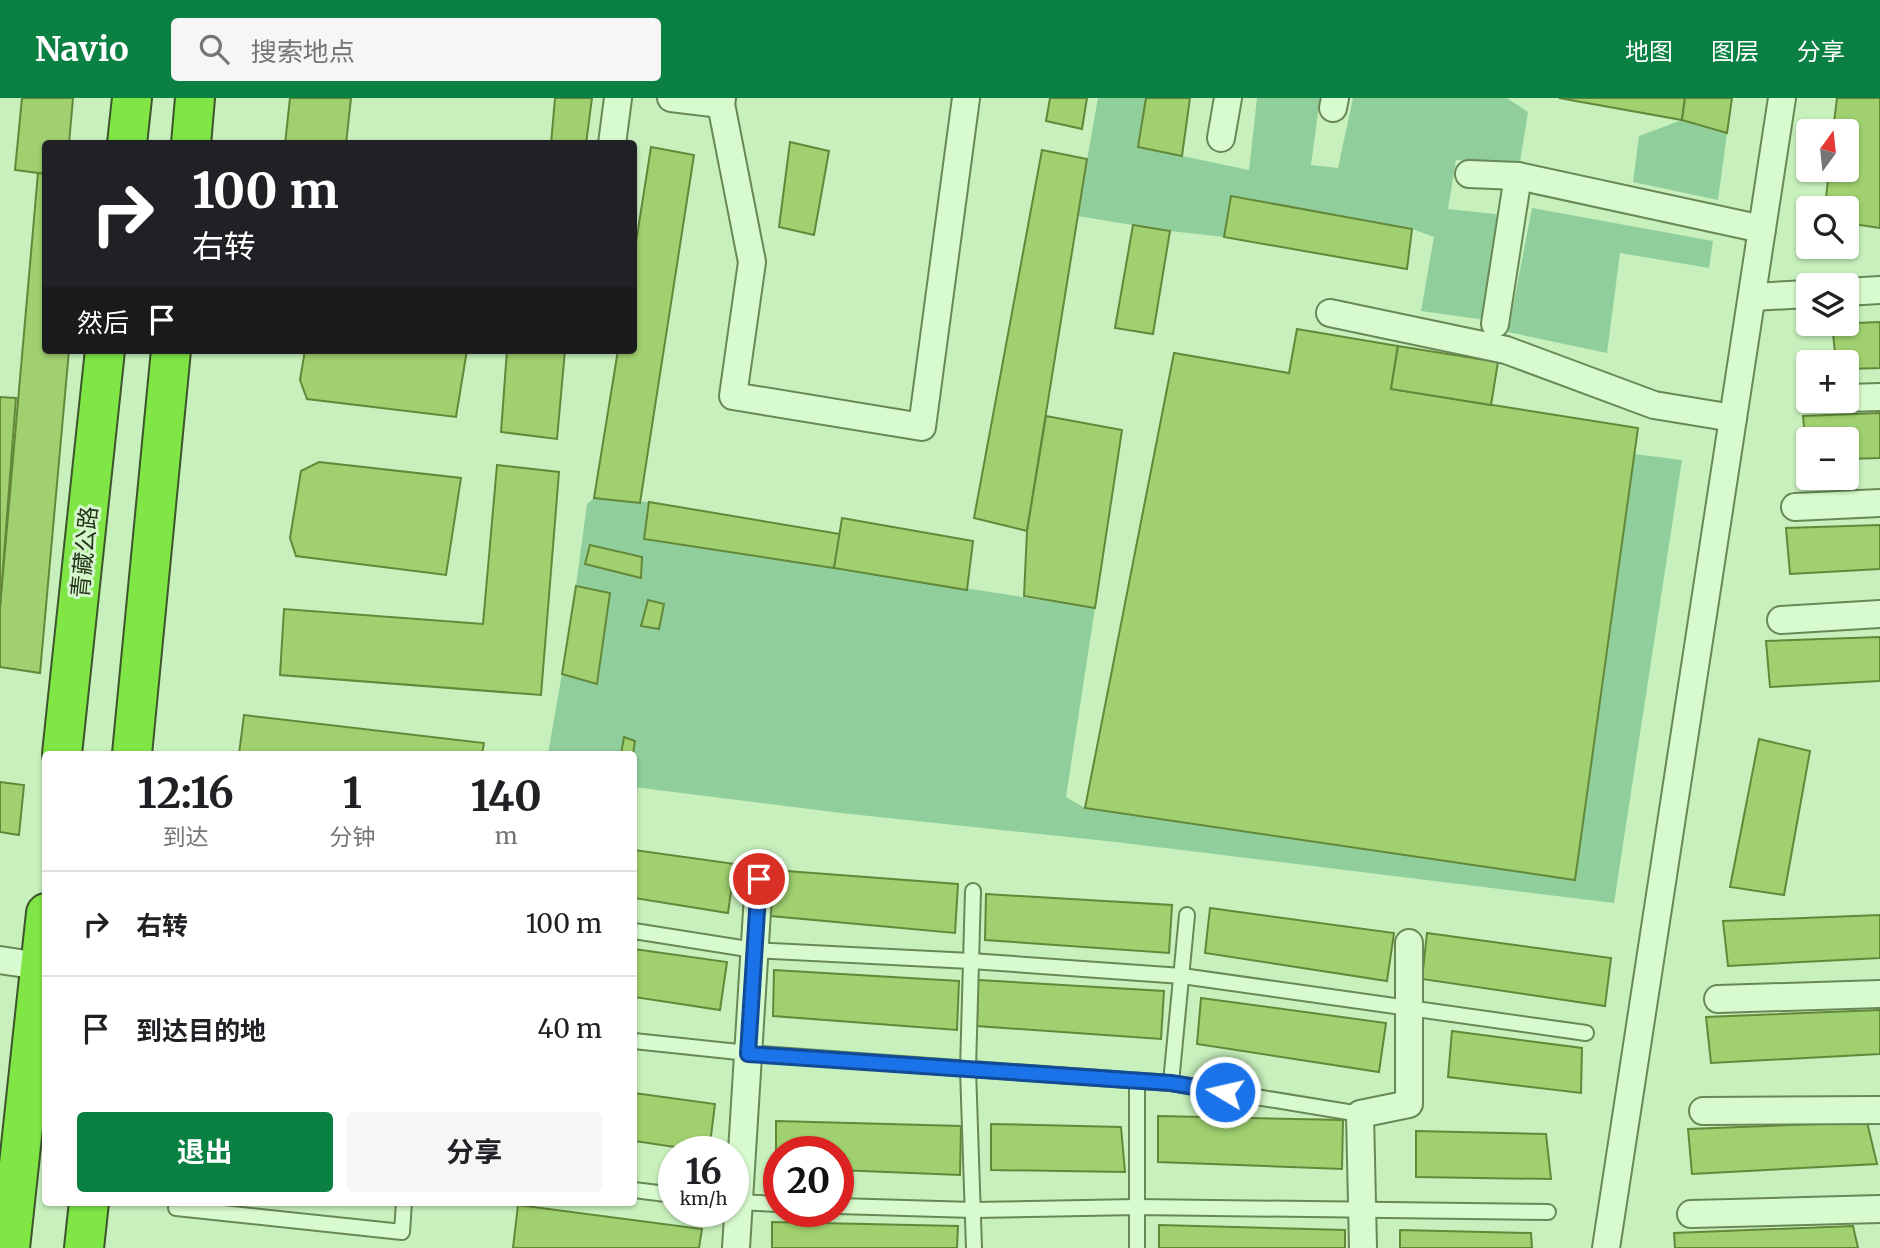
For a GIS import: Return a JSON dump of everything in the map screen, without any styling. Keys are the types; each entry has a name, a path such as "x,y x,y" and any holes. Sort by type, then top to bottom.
{"highway":[{"path":"127,140 132,98"},
{"path":"191,140 195,98"},
{"name":"青藏公路","path":"62,751 105,354"},
{"path":"132,751 171,354"},
{"path":"9,1248 42,948"},
{"path":"84,1248 89,1206"}],"street":[{"path":"613,140 618,98"},
{"path":"670,98 721,101 752,262 733,396 922,427 966,98"},
{"path":"1221,138 1228,98"},
{"path":"1606,1248 1783,98"},
{"path":"1469,174 1518,176 1762,229"},
{"path":"1495,324 1518,176"},
{"path":"1859,291 1880,290"},
{"path":"1752,297 1796,295"},
{"path":"1330,313 1506,350 1654,405 1733,418"},
{"path":"1859,398 1880,397"},
{"path":"1795,507 1880,503"},
{"path":"1781,620 1880,614"},
{"path":"741,1136 759,879"},
{"path":"1363,1248 1360,1114 1409,1104 1409,943"},
{"path":"0,960 40,965"},
{"path":"1718,999 1880,993"},
{"path":"1703,1111 1880,1110"},
{"path":"1691,1214 1880,1209"},
{"path":"736,1227 736,1248"},
{"path":"0,1247 9,1248"}],"lane":[{"path":"973,891 968,1069 974,1248"},
{"path":"1171,1083 1187,915"},
{"path":"637,931 754,950 971,961 1182,976 1587,1033"},
{"path":"637,1041 748,1054 1171,1083 1360,1114"},
{"path":"1137,1081 1137,1248"},
{"path":"637,1190 658,1193"},
{"path":"176,1208 402,1232 404,1206"},
{"path":"854,1206 973,1210 1137,1207 1548,1212"}],"green space":[{"path":"1098,98 1146,98 1139,147 1249,170 1257,98 1320,98 1311,165 1338,168 1353,98 1507,98 1528,112 1520,162 1456,160 1448,209 1504,215 1486,320 1421,311 1434,237 1412,229 1231,196 1224,237 1077,216"},
{"path":"1682,120 1727,133 1718,200 1633,182 1639,136"},
{"path":"1532,208 1713,241 1709,268 1620,253 1607,353 1508,332"},
{"path":"1634,454 1682,460 1614,903 637,787 637,751 549,751 562,674 598,683 610,594 576,586 587,504 594,498 649,502 645,539 1095,608 1066,797 1085,808 1574,880"}],"building":[{"path":"22,98 73,98 69,140 42,140 42,173 15,170"},
{"path":"290,98 351,98 346,140 285,140"},
{"path":"555,98 592,98 587,140 551,140"},
{"path":"1050,98 1087,98 1082,129 1046,121"},
{"path":"1146,98 1190,98 1182,156 1138,147"},
{"path":"1559,98 1685,98 1682,120"},
{"path":"1685,98 1732,98 1727,133 1682,120"},
{"path":"1837,98 1880,98 1880,228 1859,225 1859,196 1826,196 1828,182 1859,182 1859,119 1834,119"},
{"path":"790,142 829,151 814,235 779,227"},
{"path":"651,147 694,155 640,503 594,498 617,354 637,354 637,236"},
{"path":"1042,150 1087,159 1027,531 974,518"},
{"path":"38,173 42,174 42,354 69,354 40,673 0,667 0,607"},
{"path":"1231,196 1412,229 1407,269 1224,237"},
{"path":"1133,225 1170,231 1153,334 1115,328"},
{"path":"1880,322 1880,368 1859,369 1859,350 1835,350 1833,336 1859,336 1859,323"},
{"path":"1297,329 1398,346 1391,389 1638,428 1575,880 1085,808 1174,353 1289,373"},
{"path":"1398,346 1498,362 1491,405 1391,389"},
{"path":"304,354 466,354 456,417 307,399 300,380"},
{"path":"507,354 565,354 557,439 501,432"},
{"path":"0,397 16,398 0,607"},
{"path":"1880,413 1880,458 1859,459 1859,427 1804,427 1803,416"},
{"path":"1046,416 1122,430 1095,608 1024,596 1027,531"},
{"path":"319,462 461,478 446,575 296,556 290,538 301,471"},
{"path":"497,465 559,472 541,695 280,675 284,609 483,624"},
{"path":"649,502 840,534 834,568 644,539"},
{"path":"842,518 973,541 967,590 834,568"},
{"path":"1880,525 1880,569 1790,574 1786,528"},
{"path":"590,545 642,557 641,578 585,564"},
{"path":"576,586 610,593 597,684 562,674"},
{"path":"648,600 664,604 659,629 641,626"},
{"path":"1880,637 1880,681 1770,687 1766,641"},
{"path":"244,715 484,743 483,751 239,751"},
{"path":"624,737 635,741 633,751 622,751"},
{"path":"1759,739 1810,751 1784,895 1730,887"},
{"path":"0,782 24,785 19,835 0,832"},
{"path":"637,850 735,864 728,913 637,898"},
{"path":"773,870 958,884 955,933 771,916"},
{"path":"986,894 1172,905 1169,953 985,940"},
{"path":"1210,908 1394,933 1387,981 1205,953"},
{"path":"1880,915 1880,958 1728,966 1723,921"},
{"path":"1427,933 1611,958 1605,1006 1422,979"},
{"path":"637,949 727,962 720,1010 637,997"},
{"path":"774,970 959,981 957,1030 773,1016"},
{"path":"978,980 1164,991 1161,1039 977,1026"},
{"path":"1201,998 1386,1023 1379,1072 1197,1044"},
{"path":"1880,1010 1880,1054 1711,1063 1706,1017"},
{"path":"1452,1031 1582,1048 1581,1093 1448,1077"},
{"path":"637,1093 715,1104 711,1136 658,1136 658,1145 637,1141"},
{"path":"1158,1116 1343,1120 1342,1169 1158,1162"},
{"path":"776,1121 961,1126 960,1175 854,1171 854,1136 776,1136"},
{"path":"1867,1122 1877,1164 1692,1174 1688,1129"},
{"path":"991,1124 1121,1127 1125,1172 991,1170"},
{"path":"1416,1131 1546,1134 1551,1179 1416,1177"},
{"path":"518,1206 526,1206 658,1223 658,1227 702,1229 699,1248 513,1248"},
{"path":"854,1224 958,1226 957,1248 772,1248 772,1227 854,1227"},
{"path":"1159,1225 1345,1230 1345,1248 1159,1248"},
{"path":"1853,1226 1858,1248 1675,1248 1674,1233"},
{"path":"1400,1230 1531,1233 1532,1248 1400,1248"}],"route":[{"path":"759,879 748,1054 1171,1083 1225,1092"}]}
